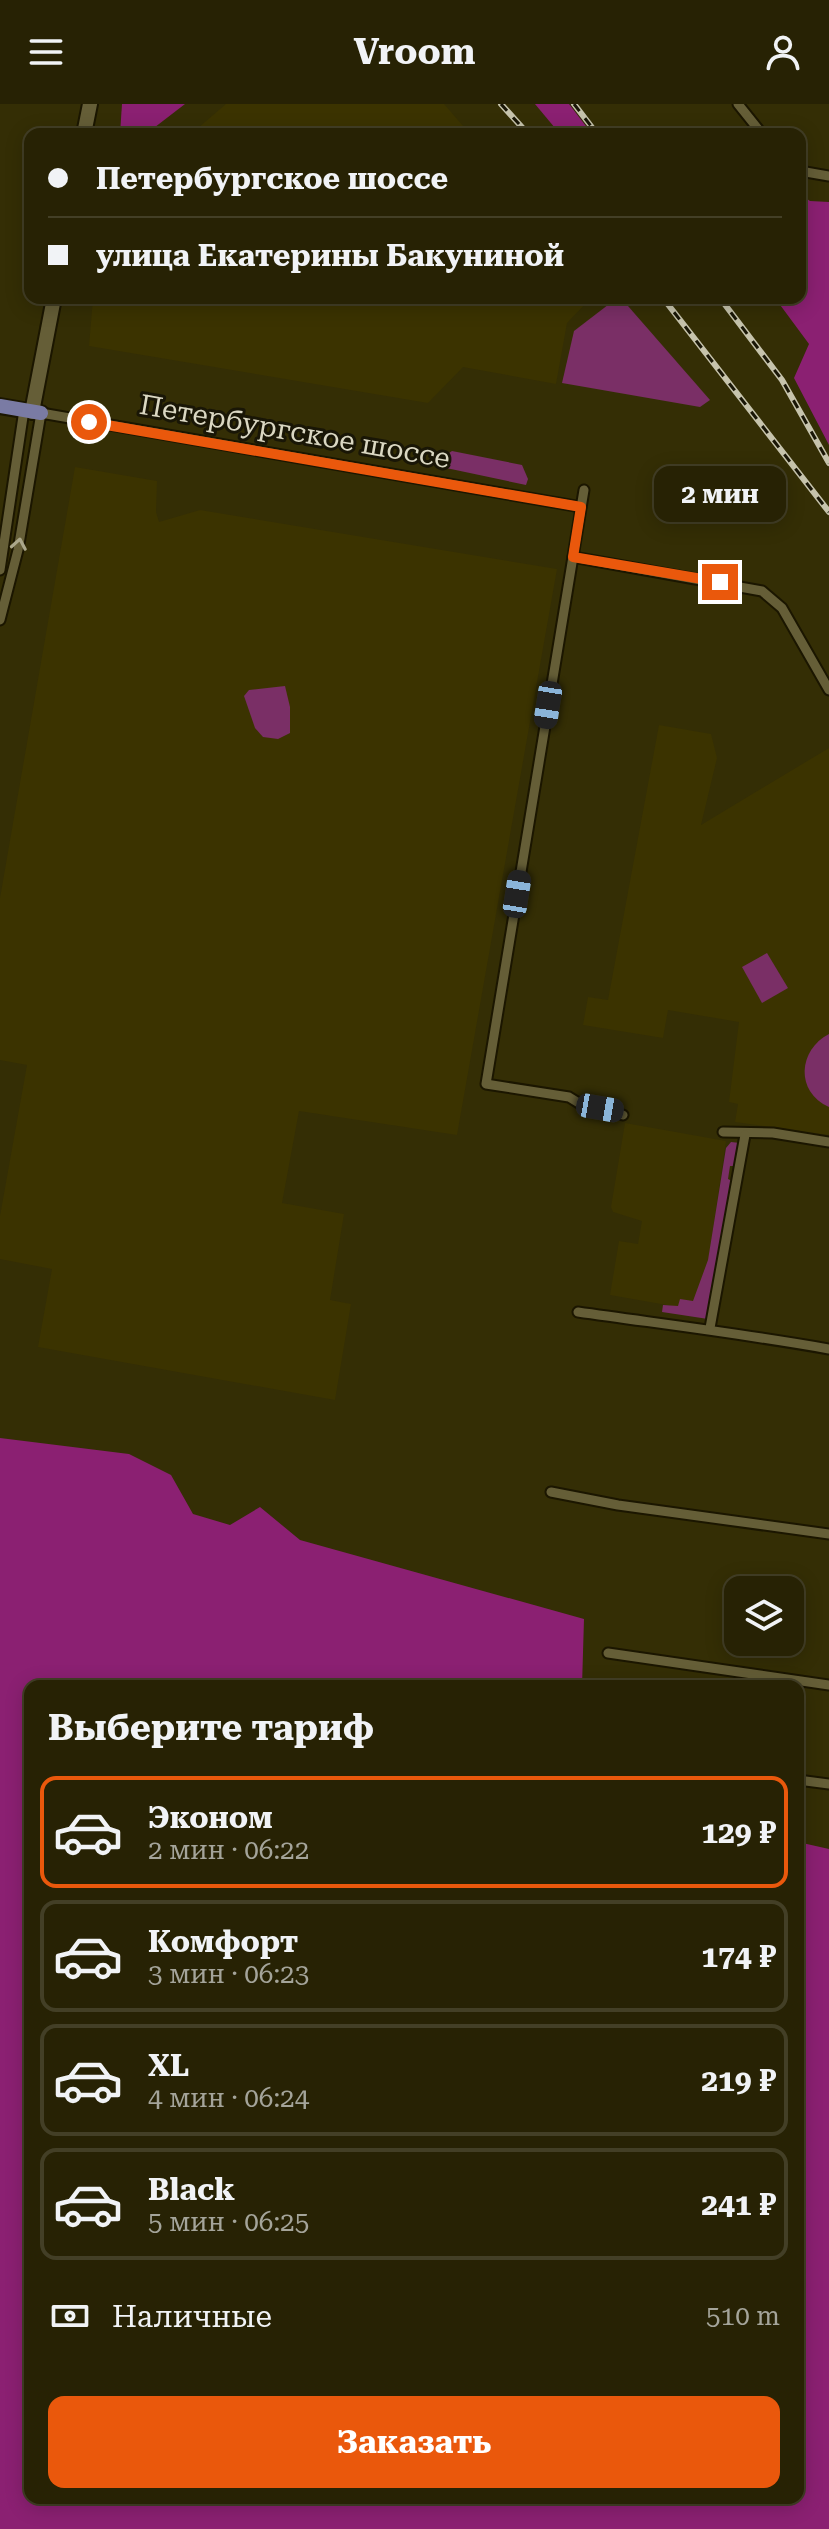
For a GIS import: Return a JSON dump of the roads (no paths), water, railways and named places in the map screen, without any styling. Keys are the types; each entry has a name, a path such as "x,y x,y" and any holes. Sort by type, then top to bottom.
{"main road":[{"path":"85,128 90,104"},
{"path":"32,412 53,304"},
{"name":"Петербургское шоссе","path":"0,406 32,412"}],"street":[{"path":"738,104 757,128"},
{"path":"806,172 829,176"},
{"path":"0,570 32,412"},
{"path":"0,620 18,550 32,412"},
{"name":"Петербургское шоссе","path":"32,412 581,507"},
{"path":"584,490 486,1084 569,1097 582,1105 623,1115"},
{"path":"573,557 762,591 785,612 829,690"},
{"path":"723,1132 745,1135 773,1133 829,1142"},
{"path":"710,1328 745,1135"},
{"path":"578,1312 648,1324 710,1328 829,1349"},
{"path":"551,1492 618,1505 829,1534"},
{"path":"608,1653 794,1680"},
{"path":"804,1681 829,1685"},
{"path":"804,1781 829,1784"}],"railway":[{"path":"501,104 523,128"},
{"path":"574,104 592,128"},
{"path":"668,304 829,512"},
{"path":"725,304 782,380 829,463"}]}
